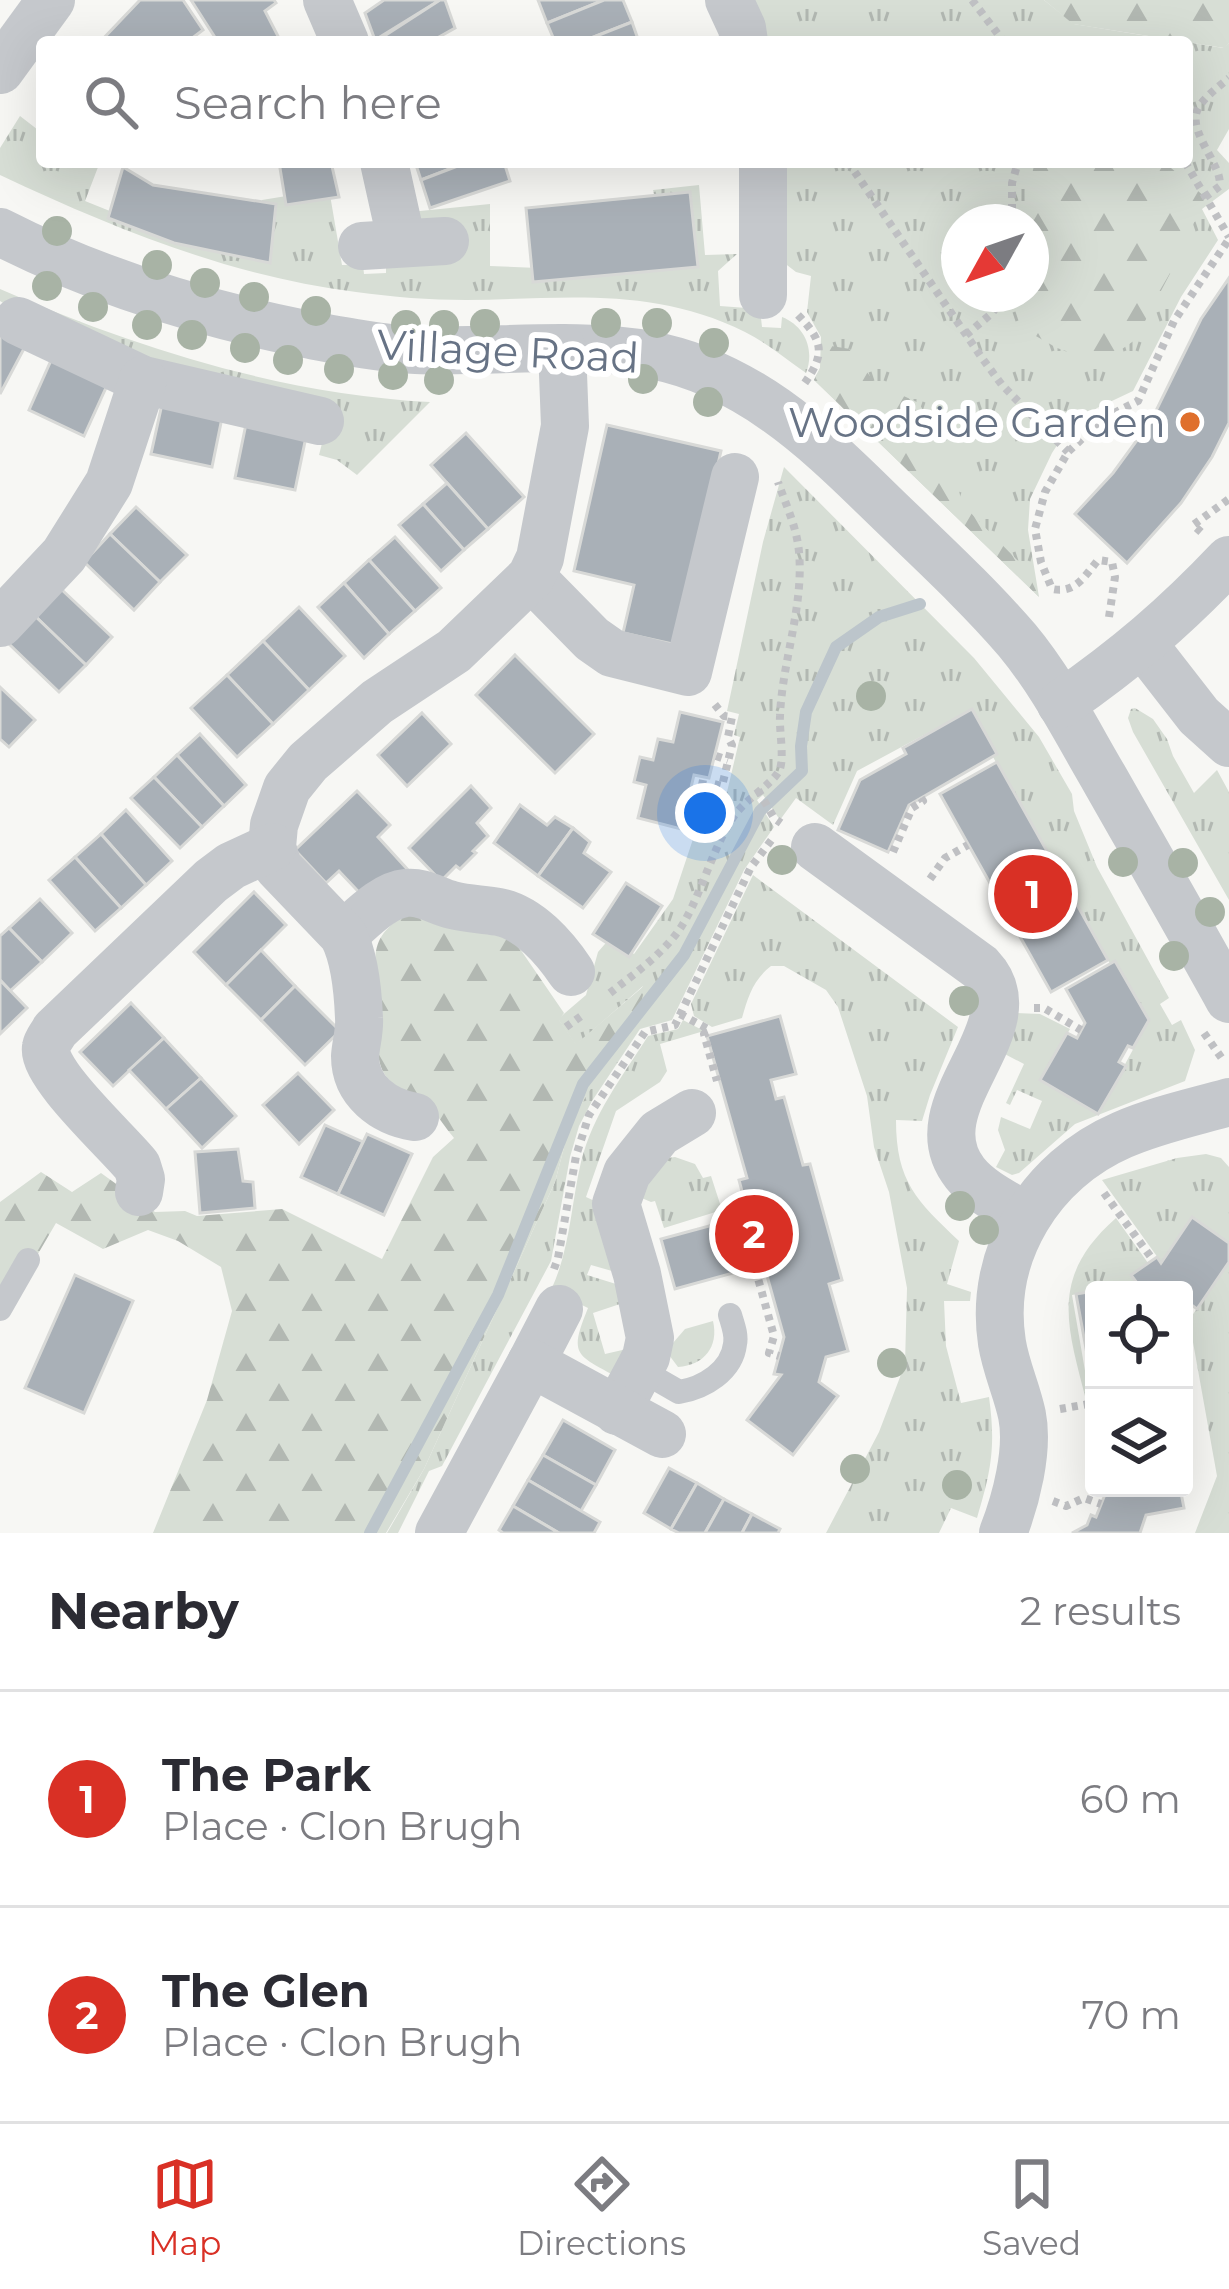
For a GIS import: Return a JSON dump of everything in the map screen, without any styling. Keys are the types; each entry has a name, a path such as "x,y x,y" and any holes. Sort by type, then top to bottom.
{"street":[{"path":"327,0 342,36"},
{"path":"729,0 743,36"},
{"path":"391,168 403,244"},
{"path":"763,296 764,168"},
{"name":"Village Road","path":"0,232 116,281 241,321 415,350 562,349 653,356 714,374 745,389 783,413 834,456 1018,642 1061,704 1229,999"},
{"path":"19,321 143,380 320,421"},
{"path":"415,1117 393,1114 369,1094 356,1071 360,1022 349,946 278,867 272,847 274,825 287,788 308,762 377,702 454,651 531,577 540,558 565,426 562,349"},
{"path":"0,623 64,555 109,484 143,380"},
{"path":"531,577 612,653 688,672 756,478"},
{"path":"1061,704 1125,636 1190,602 1229,560"},
{"path":"1125,636 1229,743"},
{"path":"139,1192 136,1166 59,1080 48,1064 46,1046 56,1030 211,881 272,847"},
{"path":"815,847 980,967 994,986 997,1006 952,1117 950,1136 967,1175 1026,1216"},
{"path":"343,935 388,899 403,892 423,893 445,904 506,913 559,952 571,972"},
{"path":"628,1390 646,1358 650,1338 616,1204 627,1173 659,1133 705,1096"},
{"path":"1003,1533 1021,1464 1023,1425 1002,1348 998,1310 1012,1244 1026,1216 1079,1160 1123,1135 1229,1102"},
{"path":"439,1533 560,1310"},
{"path":"531,1363 628,1390 662,1434"}],"lane":[{"path":"0,1309 28,1260"},
{"path":"628,1390 679,1392 701,1386 722,1370 735,1349 730,1316"}],"path":[{"path":"972,0 999,36"},
{"path":"1205,197 1220,186 1220,176 1194,120 1200,101 1229,78"},
{"path":"852,168 1002,385 1068,452"},
{"path":"1012,204 1016,168"},
{"path":"1125,636 1112,562 1098,560 1075,587 1052,589 1035,529 1046,492 1068,452 1104,418 1138,400 1174,320 1229,238 1188,168"},
{"path":"763,296 772,310 800,315 818,338 818,364 804,385"},
{"path":"966,336 993,312"},
{"path":"789,374 818,397"},
{"path":"566,1027 670,941 683,924 733,817 782,764 781,691 799,591 799,552 796,538 756,478"},
{"path":"1193,526 1229,499"},
{"path":"688,672 724,716 732,717 728,737 732,745 722,786 710,783 705,806 698,804 704,780"},
{"path":"716,756 728,760"},
{"path":"758,790 774,818"},
{"path":"869,886 921,798"},
{"path":"560,1310 561,1305 542,1295 558,1258 576,1156 590,1115 645,1032 675,1024 751,867 783,825 815,847"},
{"path":"680,1014 708,1029 704,1034 705,1096"},
{"path":"1079,1160 1153,1260"},
{"path":"752,1257 775,1336 769,1353 779,1356"}],"green space":[{"path":"741,0 1044,0 1074,24 1147,36 751,36"},
{"path":"1044,0 1229,0 1229,43 1224,48 1193,43 1193,36 1148,36 1073,24"},
{"path":"1193,43 1223,48 1229,43 1229,129 1217,150 1229,163 1229,189 1202,209 1218,240 1181,297 1133,391 1097,408 1063,436 1052,453 1030,499 1028,530 1039,597 814,380 820,368 821,337 807,312 811,276 783,262 774,168 1193,168"},
{"path":"20,116 36,128 36,168 98,168 85,201 162,232 260,219 262,200 329,189 342,265 363,265 364,274 386,273 410,212 490,204 490,266 586,270 667,250 653,190 699,185 705,255 737,254 718,271 720,306 760,309 762,327 781,328 782,317 790,321 808,348 806,373 745,332 676,307 608,298 411,298 263,275 174,248 0,175 0,148"},
{"path":"1034,168 1171,168 1205,197 1135,340 1102,363 1057,348 1020,327 1020,312 1049,312 1049,204 1024,204"},
{"path":"0,289 210,365 319,389 430,402 357,475 337,460 319,455 329,416 44,329 0,301"},
{"path":"825,345 850,349 875,383 919,403 953,464 962,504 1026,569 1039,597 814,380"},
{"path":"784,467 974,658 1039,737 1072,794 1074,811 1097,867 1169,998 1160,1004 1172,1025 1181,1020 1195,1050 1185,1081 1075,1124 1019,1173 1012,1175 996,1167 1005,1150 998,1130 1001,1117 1030,1129 1042,1101 1017,1090 1010,1105 1006,1103 1024,1064 999,1051 1015,1013 1040,1014 1070,1029 1041,1080 1098,1114 1149,1020 1116,962 1110,964 993,757 997,753 972,709 857,771 833,825 796,798 780,820 763,795 757,800 774,827 744,870 672,1020 640,1029 592,1101 570,1157 551,1261 442,1466 429,1471 398,1533 387,1533 424,1469 555,1182 569,1128 643,986 576,1045 558,1019 586,995 598,952 611,937 634,954 673,899 702,812 709,814 715,790 727,792 740,737 734,735 739,714 727,711"},
{"path":"1135,708 1153,719 1167,739 1194,793 1217,770 1229,792 1229,900 1133,732 1128,718"},
{"path":"753,875 958,1027 922,1121 896,1120 900,1159 912,1189 959,1241 947,1284 971,1292 970,1301 944,1301 946,1346 961,1403 989,1397 991,1415 991,1459 977,1518 951,1508 939,1533 826,1533 879,1432 905,1364 907,1288 867,1096 838,1007 826,990 784,966 771,966 755,983 742,1018 712,1027 694,1016 691,1004"},
{"path":"408,913 501,935 518,946 564,1013 559,1020 576,1044 645,985 637,1023 569,1128 555,1182 424,1469 386,1533 153,1533 207,1400 232,1311 221,1267 178,1241 148,1230 103,1249 56,1223 0,1319 0,1202 41,1172 72,1192 101,1173 155,1212 185,1211 197,1216 282,1209 382,1259 433,1157 454,1138 431,1108 390,1081 379,1060 378,945 393,923"},
{"path":"683,1020 704,1031 660,1044 667,1071 660,1082 616,1111 586,1197 599,1203 612,1271 591,1265 587,1275 616,1284 620,1304 593,1313 605,1354 631,1348 617,1377 580,1352 579,1335 588,1308 551,1290 566,1243 586,1144 601,1112 648,1036 678,1029"},
{"path":"1206,1154 1221,1158 1229,1167 1229,1243 1192,1217 1161,1262 1102,1180"},
{"path":"667,1158 695,1164 703,1178 711,1176 722,1210 664,1228 655,1201 630,1193"},
{"path":"1116,1218 1148,1263 1132,1275 1136,1281 1085,1281 1085,1293 1072,1295 1085,1396 1069,1325 1069,1303 1080,1261"},
{"path":"1229,1262 1229,1533 1195,1533 1217,1476 1193,1342 1193,1314"},
{"path":"713,1321 714,1339 708,1353 678,1367 666,1351 685,1329"}],"building":[{"path":"140,0 183,0 203,30 195,36 106,36"},
{"path":"191,0 276,3 265,11 278,36 214,36"},
{"path":"384,0 440,0 382,36 374,36 365,13"},
{"path":"440,0 445,0 455,28 441,36 384,36"},
{"path":"538,0 604,0 547,23"},
{"path":"604,0 623,0 632,22 596,36 552,36 547,23"},
{"path":"632,22 637,36 596,36"},
{"path":"123,168 153,185 276,204 270,263 174,243 108,218"},
{"path":"280,168 332,168 339,197 286,205"},
{"path":"417,168 452,168 421,180"},
{"path":"452,168 506,168 510,181 430,208 421,180"},
{"path":"690,192 698,267 533,282 526,208"},
{"name":"Woodside Garden","path":"1229,278 1229,423 1181,503 1127,563 1075,514 1151,421 1201,319"},
{"path":"0,329 27,343 0,394"},
{"path":"53,356 109,381 84,436 29,410"},
{"path":"164,395 224,408 212,467 151,454"},
{"path":"247,419 307,432 295,490 235,478"},
{"path":"607,425 721,451 677,645 623,633 634,585 574,571"},
{"path":"466,433 524,497 488,529 431,465"},
{"path":"447,483 488,529 464,550 423,504"},
{"path":"423,504 464,550 441,571 399,525"},
{"path":"136,507 187,555 160,582 110,534"},
{"path":"110,534 160,582 134,610 84,562"},
{"path":"395,537 441,588 415,611 369,560"},
{"path":"369,560 415,611 389,634 344,583"},
{"path":"344,583 389,634 364,658 318,607"},
{"path":"61,589 112,637 86,665 35,616"},
{"path":"299,607 345,656 309,690 263,641"},
{"path":"35,616 86,665 59,692 9,644"},
{"path":"263,641 309,690 273,724 227,675"},
{"path":"515,655 594,734 555,773 476,695"},
{"path":"227,675 273,724 237,757 191,708"},
{"path":"0,687 35,720 9,747 0,739"},
{"path":"972,709 997,754 909,805 888,852 838,830 860,780 906,754 903,748"},
{"path":"680,712 723,722 709,778 694,775 681,829 638,818 646,785 634,782 640,757 653,760 658,739 673,742"},
{"path":"422,713 451,744 407,786 378,755"},
{"path":"200,734 246,785 224,806 177,755"},
{"path":"177,755 224,806 202,827 154,777"},
{"path":"997,762 1108,960 1051,992 940,794"},
{"path":"154,777 202,827 180,848 131,798"},
{"path":"471,786 491,808 477,823 488,836 460,869 456,866 441,881 409,848"},
{"path":"357,791 390,825 378,837 408,870 371,905 339,871 326,883 295,850"},
{"path":"520,805 547,825 555,817 573,828 538,876 494,843"},
{"path":"126,810 172,861 146,885 101,834"},
{"path":"573,828 590,842 584,853 611,872 583,908 538,876"},
{"path":"101,834 146,885 121,908 75,857"},
{"path":"75,857 121,908 95,931 49,880"},
{"path":"626,883 662,906 629,957 593,934"},
{"path":"254,892 286,925 226,985 194,952"},
{"path":"40,899 72,933 42,962 9,928"},
{"path":"9,928 42,962 10,991 0,980 0,936"},
{"path":"261,950 295,986 261,1020 226,985"},
{"path":"1115,961 1149,1020 1119,1062 1126,1066 1098,1114 1040,1080 1067,1033 1077,1038 1085,1023 1066,989"},
{"path":"0,980 27,1008 0,1034"},
{"path":"295,986 340,1031 305,1065 261,1020"},
{"path":"131,1003 164,1038 113,1086 80,1052"},
{"path":"780,1016 796,1074 771,1080 776,1099 784,1097 803,1165 810,1164 842,1280 829,1284 848,1351 826,1357 819,1382 838,1396 793,1455 747,1420 781,1375 774,1374 784,1337 761,1254 741,1259 744,1270 675,1289 661,1239 731,1220 734,1229 751,1225 739,1180 747,1178 707,1036"},
{"path":"164,1038 201,1078 166,1109 129,1070"},
{"path":"298,1073 334,1110 299,1144 263,1105"},
{"path":"201,1078 236,1116 202,1148 166,1109"},
{"path":"325,1125 363,1142 338,1194 301,1177"},
{"path":"367,1134 412,1154 384,1215 338,1194"},
{"path":"238,1149 243,1181 253,1182 255,1208 200,1213 195,1152"},
{"path":"1192,1217 1229,1243 1229,1262 1197,1309 1193,1281 1136,1281 1131,1275 1157,1257 1161,1263"},
{"path":"75,1275 133,1301 84,1413 25,1388"},
{"path":"1085,1292 1085,1343 1076,1294"},
{"path":"563,1420 615,1450 596,1485 543,1455"},
{"path":"543,1455 596,1485 581,1511 528,1480"},
{"path":"669,1468 697,1483 671,1529 644,1513"},
{"path":"528,1480 600,1522 594,1533 559,1533 513,1506"},
{"path":"697,1483 724,1499 705,1533 679,1533 671,1529"},
{"path":"1104,1497 1182,1497 1184,1508 1146,1515 1140,1533 1072,1533 1087,1525 1091,1515 1096,1517"},
{"path":"724,1499 752,1514 742,1533 705,1533"},
{"path":"513,1506 559,1533 503,1533 499,1530"},
{"path":"752,1514 780,1529 778,1533 742,1533"}],"waterway":[{"path":"370,1533 498,1295 583,1084 684,955 760,811 802,771 806,712 836,647 879,617 920,604"}],"place":[{"name":"Woodside Garden","path":"1190,422"},
{"name":"The Park","path":"1033,894"},
{"name":"The Glen","path":"754,1234"}]}
